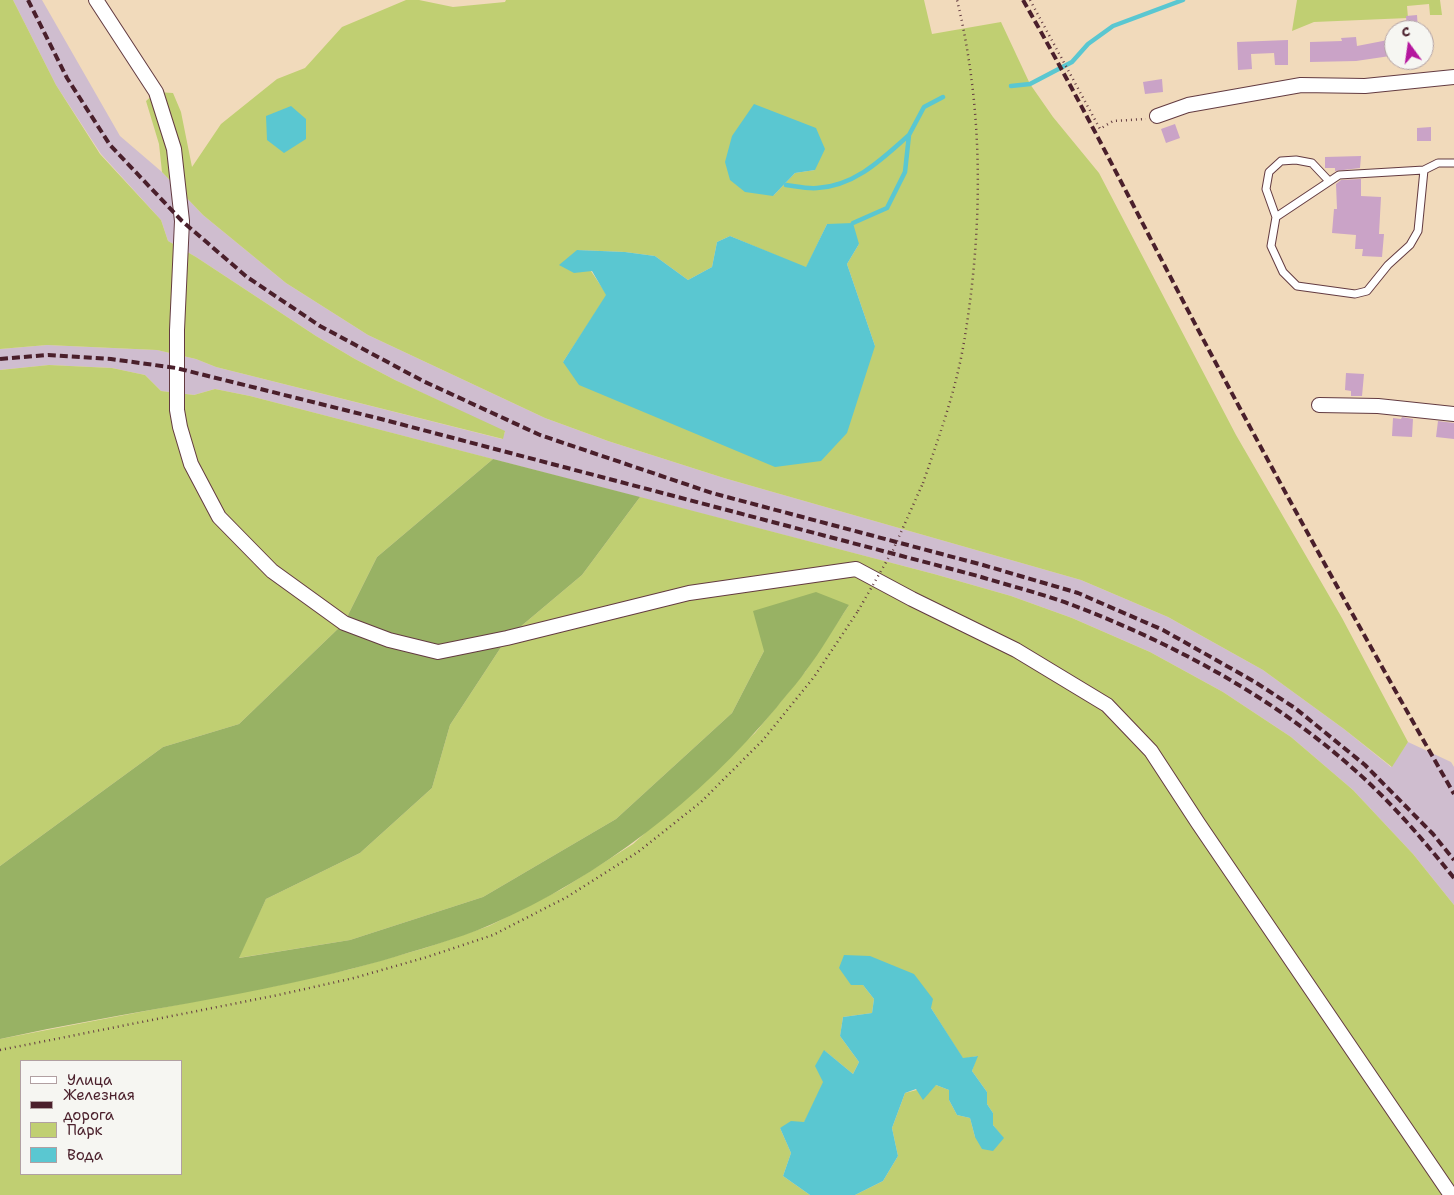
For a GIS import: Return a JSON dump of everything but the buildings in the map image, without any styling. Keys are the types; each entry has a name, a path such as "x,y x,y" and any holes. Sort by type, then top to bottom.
{"street":[{"path":"96,0 156,92 174,149 182,221 177,330 177,410 190,464 219,517 272,571 344,623 389,640 438,652 507,638 689,592 856,569 1016,650 1107,706 1151,751 1451,1195"},
{"path":"1157,116 1188,105 1301,85 1365,86 1454,77"},
{"path":"1319,405 1378,406 1454,414"}],"lane":[{"path":"1328,180 1312,163 1296,160 1281,161 1269,172 1266,189 1276,217 1271,246 1284,272 1297,286 1354,294 1367,291 1388,264 1410,245 1418,231 1424,170"},
{"path":"1276,217 1328,180 1339,175 1424,170 1438,163 1454,163"}],"path":[{"path":"0,1050 278,995 354,978 427,957 493,935 567,897 638,852 701,802 763,740 814,677 858,611 893,550 924,483 947,414 964,343 975,257 978,176 973,83 957,0"},
{"path":"1030,0 1100,129 1113,120 1140,120 1157,116"}],"shaded area":[{"path":"13,0 42,0 120,136 162,172 203,215 286,283 368,335 545,418 608,441 724,478 1081,580 1168,617 1263,670 1344,729 1391,767 1408,742 1451,762 1454,767 1454,905 1413,854 1353,790 1291,737 1223,692 1150,652 1072,618 1011,596 934,574 250,396 215,389 194,395 161,391 145,375 112,368 49,365 0,370 0,349 47,345 157,350 196,359 216,367 502,439 505,432 355,359 168,241 161,220 101,154 56,85"}],"green space":[{"path":"0,0 13,0 56,85 100,154 161,220 168,241 355,359 395,380 505,431 503,439 216,367 196,359 157,350 47,345 0,349"},
{"path":"406,0 419,0 453,7 505,2 506,0 924,0 932,34 1001,22 1030,84 1053,117 1099,173 1236,435 1342,618 1408,742 1392,767 1344,729 1263,670 1168,617 1081,580 724,478 608,441 545,418 368,335 286,283 203,215 162,172 159,144 146,101 156,92 173,93 181,112 192,167 221,124 277,79 305,68 342,27","holes":["816,128 815,170 795,173 773,196","827,224 859,244 847,264 875,346 563,362 607,295 577,250 625,252 655,256 688,280 712,267 717,242 730,236 806,268"]},
{"path":"1297,0 1440,0 1442,15 1430,15 1429,4 1407,6 1408,18 1314,22 1292,31"},
{"path":"49,365 112,368 145,375 161,391 194,395 215,389 250,396 493,459 377,557 344,623 239,724 163,747 0,866 0,370"},
{"path":"493,459 640,497 582,575 507,638 450,725 432,788 360,853 266,899 239,958 350,940 483,897 616,819 732,713 764,651 753,611 816,592 849,605 799,681 747,741 715,773 681,804 609,859 531,905 490,925 463,935 381,961 334,973 239,994 0,1039 0,866 163,747 239,724 344,623 377,557"},
{"path":"640,497 1011,596 1072,618 1150,652 1223,692 1291,737 1353,790 1413,854 1454,905 1454,1195 855,1195 883,1181 898,1156 892,1128 905,1093 936,1085 949,1090 949,1100 957,1115 970,1118 975,1137 1003,1138 993,1125 993,1113 987,1104 987,1092 972,1071 977,1056 963,1059 931,1008 863,985 874,999 872,1013 843,1017 840,1036 859,1062 853,1074 825,1051 824,1082 804,1123 780,1128 791,1153 783,1176 810,1195 0,1195 0,1039 275,986 351,969 425,948 489,926 562,889 633,844 755,733 805,672 849,605 764,651 732,713 616,819 483,897 350,940 238,958 266,899 360,853 432,788 450,725 507,638 582,575"}],"water":[{"path":"754,104 816,128 825,149 815,170 795,173 773,196 745,192 730,180 725,162 732,136"},
{"path":"291,106 306,119 306,139 284,153 267,140 266,116"},
{"path":"853,223 859,244 847,264 875,346 847,433 821,461 775,467 579,385 563,362 606,295 592,271 574,273 559,265 577,250 625,252 655,256 688,280 712,267 717,242 730,236 806,267 827,224"},
{"path":"844,955 870,956 914,974 933,999 931,1008 963,1058 978,1056 972,1071 987,1092 987,1104 993,1113 993,1125 1004,1138 993,1151 982,1149 975,1137 970,1118 957,1115 949,1100 949,1090 936,1085 923,1100 916,1089 905,1093 892,1128 898,1156 883,1181 855,1195 810,1195 783,1176 791,1153 780,1128 791,1121 804,1122 823,1082 815,1066 824,1050 853,1074 859,1062 840,1036 843,1017 872,1013 874,999 863,985 851,985 839,968"}],"waterway":[{"path":"1011,86 1030,84 1072,62 1088,44 1113,26 1183,0"},
{"path":"853,223 887,208 905,172 909,135 924,107 943,97"},
{"path":"786,185 813,188 844,182 867,170 909,135"}],"railway":[{"path":"28,0 67,78 110,145 182,221 247,277 320,326 423,381 540,435 712,493 983,565 1078,593 1163,630 1255,682 1295,708 1365,765 1433,834 1454,860"},
{"path":"1023,0 1277,476 1454,794"},
{"path":"0,359 48,355 111,359 176,368 381,419 978,576 1063,602 1113,621 1188,656 1224,676 1293,721 1326,746 1370,784 1408,823 1454,878"}]}
